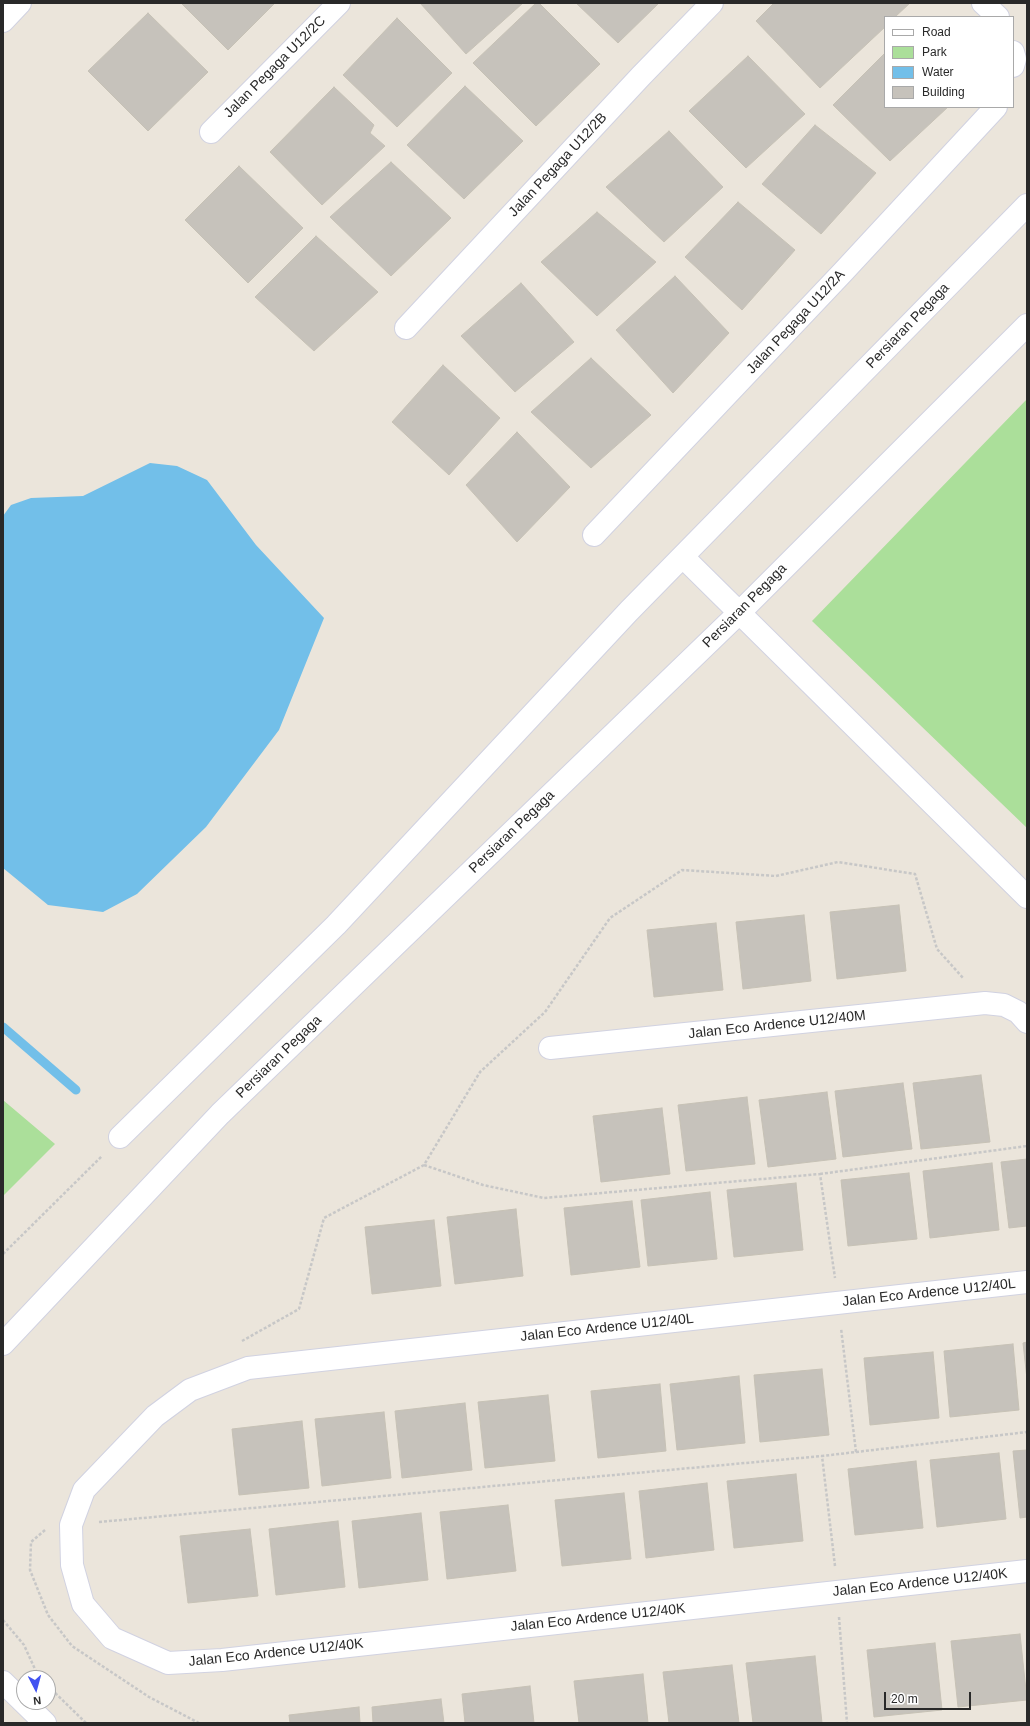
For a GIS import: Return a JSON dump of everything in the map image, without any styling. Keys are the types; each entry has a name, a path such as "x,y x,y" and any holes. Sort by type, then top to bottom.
{"street":[{"path":"3,21 20,3"},
{"name":"Jalan Pegaga U12/2C","path":"211,132 339,3"},
{"name":"Jalan Pegaga U12/2B","path":"406,328 641,76 712,3"},
{"path":"983,3 997,16"},
{"name":"Jalan Pegaga U12/2A","path":"594,535 843,272 995,108"},
{"name":"Persiaran Pegaga","path":"120,1137 336,925 623,617 1027,205"},
{"name":"Persiaran Pegaga","path":"3,1344 220,1114 739,613 1027,325"},
{"path":"682,557 1027,896"},
{"name":"Jalan Eco Ardence U12/40M","path":"550,1048 985,1003 1004,1005 1018,1012 1027,1022"},
{"name":"Jalan Eco Ardence U12/40L","path":"71,1525 84,1490 154,1416 190,1390 248,1368 1027,1282"},
{"name":"Jalan Eco Ardence U12/40K","path":"71,1525 72,1565 83,1604 112,1638 168,1662 222,1660 1027,1570"},
{"path":"3,1682 45,1723"}],"path":[{"path":"3,1254 120,1137"},
{"path":"820,1174 1027,1146"},
{"path":"856,1452 1027,1432"},
{"path":"199,1723 149,1697 72,1646 48,1615 30,1570 30,1542 45,1530 71,1525 822,1456"},
{"path":"3,1620 24,1645 36,1670"},
{"path":"56,1694 86,1723"}],"green space":[{"path":"1027,399 1027,828 812,621"},
{"path":"3,1100 55,1144 3,1196"}],"water":[{"path":"150,463 177,466 207,480 256,545 324,618 279,730 206,827 137,894 103,912 48,905 3,868 3,516 11,505 31,498 83,496"}],"building":[{"path":"181,3 275,3 228,50"},
{"path":"420,3 523,3 466,54"},
{"path":"536,3 539,3 600,64 536,126 473,63"},
{"path":"576,3 659,3 618,43"},
{"path":"774,3 910,3 896,16 884,16 884,28 820,88 756,21"},
{"path":"148,13 208,72 148,131 88,71"},
{"path":"397,18 452,73 397,127 343,75"},
{"path":"884,54 884,108 947,108 890,161 833,105"},
{"path":"748,56 805,114 746,168 689,111"},
{"path":"465,86 523,141 464,199 407,145"},
{"path":"334,87 374,125 370,133 385,146 322,205 270,152"},
{"path":"815,125 876,173 821,234 762,184"},
{"path":"669,131 723,187 664,242 606,187"},
{"path":"391,162 451,218 391,276 330,217"},
{"path":"239,166 303,228 248,283 185,220"},
{"path":"738,202 795,250 742,310 685,257"},
{"path":"597,212 656,262 597,316 541,262"},
{"path":"316,236 378,292 314,351 255,297"},
{"path":"675,276 729,333 673,393 616,330"},
{"path":"521,283 574,342 515,392 461,336"},
{"path":"591,358 651,415 591,468 531,412"},
{"path":"443,365 500,418 449,475 392,422"},
{"path":"517,432 570,487 517,542 466,485"},
{"path":"899,905 906,971 837,979 830,912"},
{"path":"804,915 811,981 743,989 736,922"},
{"path":"716,923 723,990 654,997 647,930"},
{"path":"981,1075 990,1142 921,1149 913,1083"},
{"path":"903,1083 912,1149 843,1157 835,1091"},
{"path":"827,1092 836,1159 768,1167 759,1100"},
{"path":"747,1097 755,1164 686,1171 678,1105"},
{"path":"662,1108 670,1174 601,1182 593,1116"},
{"path":"1027,1159 1027,1226 1009,1228 1001,1162"},
{"path":"992,1163 999,1230 930,1238 923,1171"},
{"path":"909,1173 917,1239 848,1246 841,1180"},
{"path":"796,1183 803,1250 734,1257 727,1190"},
{"path":"710,1192 717,1259 648,1266 641,1200"},
{"path":"632,1201 640,1267 571,1275 564,1208"},
{"path":"516,1209 523,1276 455,1284 447,1217"},
{"path":"434,1220 441,1286 372,1294 365,1227"},
{"path":"1027,1342 1027,1379 1023,1343"},
{"path":"1013,1344 1019,1410 950,1417 944,1351"},
{"path":"933,1352 939,1418 870,1425 864,1358"},
{"path":"822,1369 829,1435 760,1442 754,1375"},
{"path":"739,1376 745,1443 677,1450 670,1384"},
{"path":"660,1384 666,1451 598,1458 591,1391"},
{"path":"548,1395 555,1461 485,1468 478,1402"},
{"path":"465,1403 472,1470 402,1478 395,1411"},
{"path":"384,1412 391,1478 322,1486 315,1419"},
{"path":"302,1421 309,1488 239,1495 232,1429"},
{"path":"1027,1450 1027,1517 1020,1518 1013,1451"},
{"path":"999,1453 1006,1519 937,1527 930,1460"},
{"path":"916,1461 923,1528 855,1535 848,1469"},
{"path":"796,1474 803,1541 734,1548 727,1481"},
{"path":"707,1483 714,1550 646,1558 639,1491"},
{"path":"624,1493 631,1559 562,1566 555,1500"},
{"path":"508,1505 516,1571 447,1579 440,1512"},
{"path":"421,1513 428,1580 359,1588 352,1521"},
{"path":"338,1521 345,1587 276,1595 269,1529"},
{"path":"250,1529 258,1596 188,1603 180,1536"},
{"path":"1020,1634 1027,1700 958,1707 951,1641"},
{"path":"935,1643 942,1710 874,1717 867,1650"},
{"path":"815,1656 822,1723 753,1723 746,1663"},
{"path":"732,1665 739,1723 669,1723 663,1672"},
{"path":"643,1674 648,1723 579,1723 574,1681"},
{"path":"530,1686 534,1723 465,1723 462,1694"},
{"path":"441,1699 444,1723 373,1723 372,1707"},
{"path":"359,1707 360,1723 290,1723 289,1715"}],"waterway":[{"path":"3,1027 76,1090"}]}
